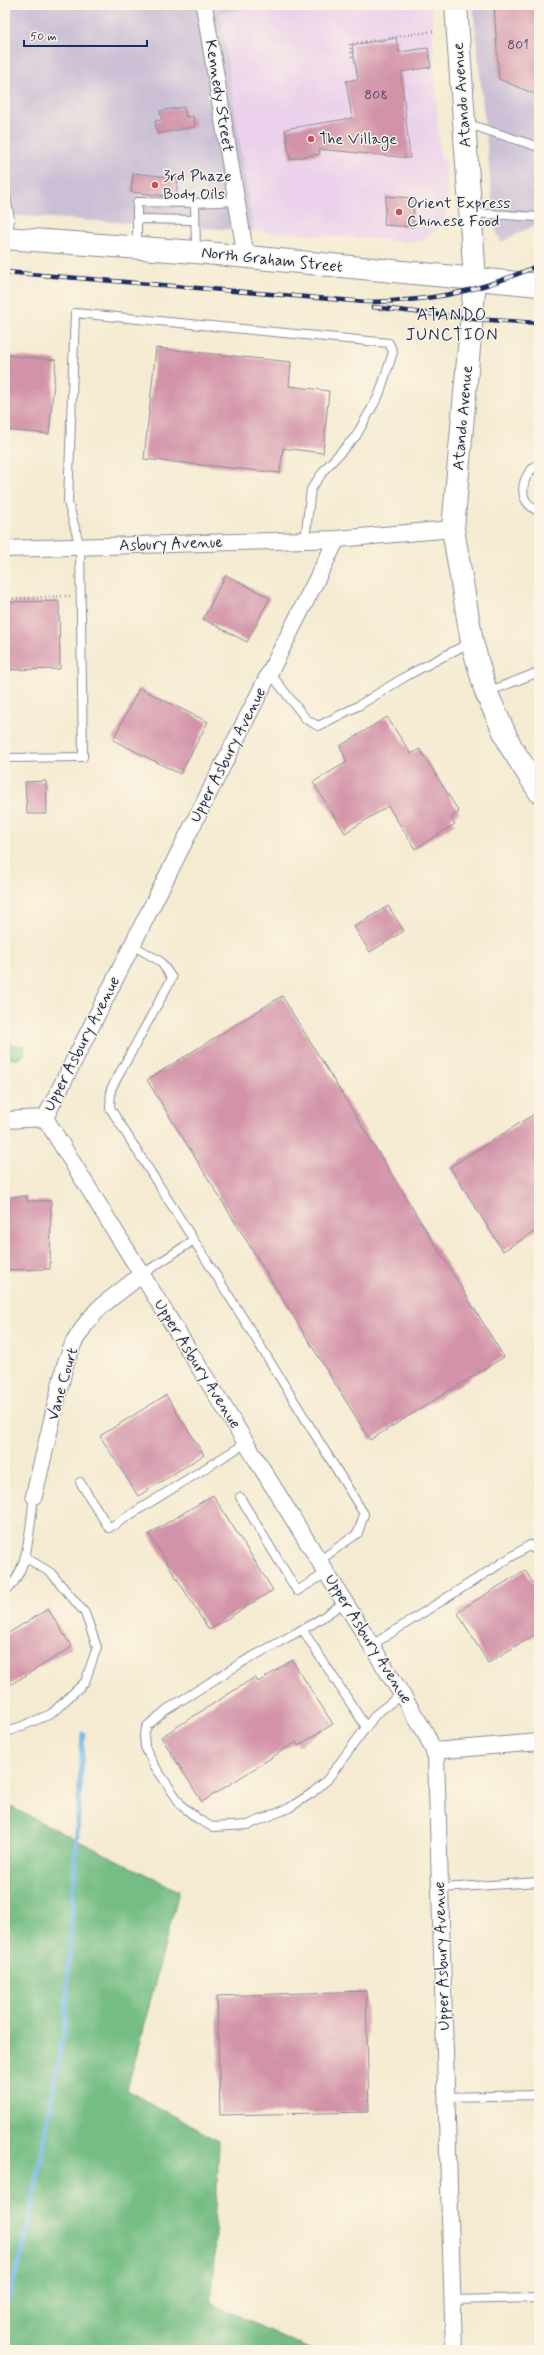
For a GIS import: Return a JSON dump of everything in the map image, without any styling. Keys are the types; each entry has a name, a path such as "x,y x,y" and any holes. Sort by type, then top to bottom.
{"main road":[{"name":"Atando Avenue","path":"456,5 475,280 453,528 472,642 486,692 511,747 539,791"},
{"name":"North Graham Street","path":"6,238 196,252 539,285"}],"street":[{"name":"Kennedy Street","path":"204,5 246,258"},
{"path":"337,539 453,528"},
{"name":"Asbury Avenue","path":"5,549 337,539"},
{"name":"Upper Asbury Avenue","path":"337,539 45,1118 402,1694 425,1732 434,1751 437,1764 454,2350"},
{"path":"5,1120 45,1118"},
{"name":"Vane Court","path":"34,1496 65,1365 74,1342 87,1322 100,1307 141,1275"},
{"path":"434,1751 539,1742"}],"lane":[{"path":"464,123 539,147"},
{"path":"5,190 10,220 6,238"},
{"path":"137,248 137,202 195,203 237,201"},
{"path":"195,203 196,252"},
{"path":"470,213 539,216"},
{"path":"138,219 195,220"},
{"path":"5,758 83,757 80,547 68,502 75,313 389,343 393,352 379,395 356,436 325,470 311,489 305,540"},
{"path":"539,464 527,474 523,490 530,505 539,511"},
{"path":"270,672 306,719 318,726 358,706 408,675 472,642"},
{"path":"486,692 539,672"},
{"path":"132,945 160,961 172,978 111,1089 110,1108 194,1240 364,1514 358,1533 297,1591 240,1497"},
{"path":"141,1275 194,1240"},
{"path":"80,1482 109,1528 246,1443"},
{"path":"5,1591 13,1586 26,1557 34,1496"},
{"path":"372,1646 530,1545 539,1554"},
{"path":"5,1733 50,1714 85,1682 97,1647 85,1613 52,1572 26,1557"},
{"path":"345,1602 302,1629 241,1663 166,1710 147,1726 144,1735 145,1747 154,1765 182,1806 198,1819 212,1827 248,1825 289,1808 312,1794 327,1780 376,1714 402,1694"},
{"path":"302,1629 366,1727"},
{"path":"440,1888 539,1882"},
{"path":"446,2097 539,2095"},
{"path":"452,2300 539,2298"}],"path":[{"path":"352,57 350,44 435,31"},
{"path":"5,599 81,596"}],"shaded area":[{"path":"5,5 266,5 220,13 253,231 5,215"},
{"path":"266,5 431,5 440,158 445,158 448,203 442,226 423,240 411,242 253,231 220,13"},
{"path":"473,5 539,5 539,223 501,242 495,229"}],"green space":[{"path":"8,1045 25,1046 24,1054 17,1059 9,1058"},
{"path":"5,1804 179,1891 127,2090 219,2141 212,2304 311,2350 5,2350"}],"building":[{"path":"494,5 525,5 539,11 539,96 499,79"},
{"path":"396,38 399,52 428,48 431,67 401,72 410,158 319,149 320,154 290,159 285,129 352,118 346,81 358,79 352,45"},
{"path":"184,107 186,117 193,116 195,127 157,134 155,121 162,120 160,111"},
{"name":"3rd Phaze Body Oils","path":"133,173 178,178 176,197 131,192"},
{"name":"Orient Express Chinese Food","path":"386,196 414,198 413,227 384,225"},
{"path":"156,348 291,362 289,386 329,391 323,453 283,448 280,473 144,459"},
{"path":"5,355 56,360 49,434 5,430"},
{"path":"226,575 270,598 247,642 203,619"},
{"path":"59,601 60,669 5,670 5,602"},
{"path":"139,688 208,722 180,774 113,740"},
{"path":"387,717 411,754 420,749 459,812 451,818 455,824 415,849 388,806 345,833 313,782 347,762 340,746"},
{"path":"46,781 47,814 27,814 25,782"},
{"path":"388,906 404,931 370,952 354,927"},
{"path":"282,996 504,1357 370,1440 147,1080"},
{"path":"539,1111 539,1229 503,1251 450,1167"},
{"path":"27,1196 27,1201 51,1201 50,1269 5,1270 5,1197"},
{"path":"166,1395 204,1455 138,1496 100,1436"},
{"path":"213,1495 273,1590 209,1630 149,1534"},
{"path":"525,1570 539,1593 539,1632 488,1663 457,1612"},
{"path":"48,1609 72,1647 5,1688 5,1635"},
{"path":"292,1660 333,1724 298,1746 296,1742 202,1802 161,1737 255,1677 258,1682"},
{"path":"366,1991 369,2112 220,2115 217,1996"}],"waterway":[{"path":"5,2310 26,2240 65,2025 83,1734"}],"railway":[{"path":"5,272 366,302 412,300 455,293 496,282 539,265"},
{"path":"373,307 473,319 539,323"}],"place":[{"name":"The Village","path":"311,139"},
{"name":"3rd Phaze Body Oils","path":"155,185"},
{"name":"Orient Express Chinese Food","path":"399,212"}],"district":[{"name":"ATANDO JUNCTION","path":"452,325"}]}
